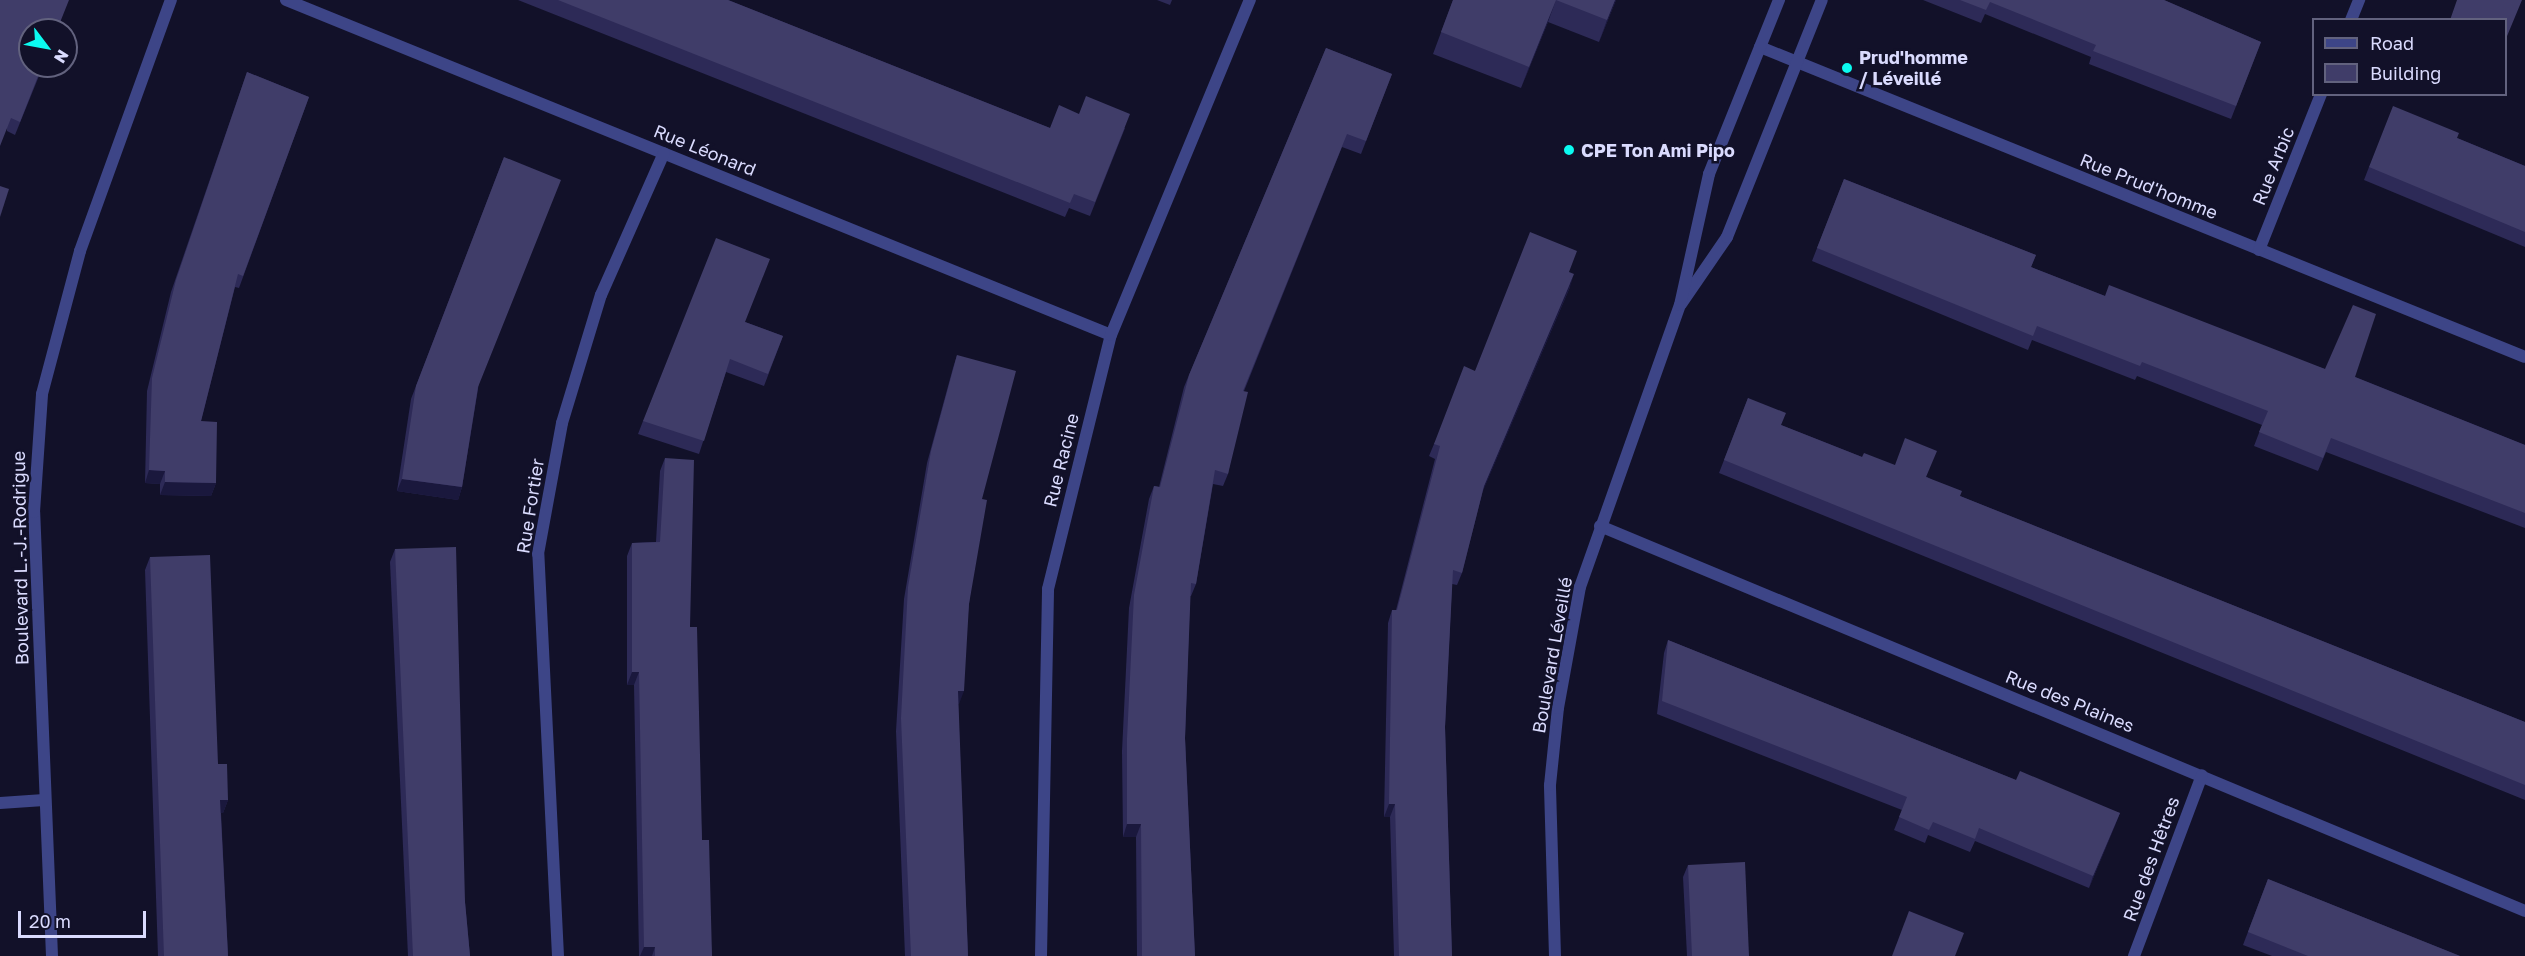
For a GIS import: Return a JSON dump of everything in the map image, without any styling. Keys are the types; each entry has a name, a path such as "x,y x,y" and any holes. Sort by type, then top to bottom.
{"street":[{"name":"Boulevard L.-J.-Rodrigue","path":"52,956 34,512 42,394 80,250 171,0"},
{"name":"Rue Léonard","path":"285,0 1111,335"},
{"name":"Rue Racine","path":"1041,956 1048,589 1111,335 1250,0"},
{"name":"Boulevard Léveillé","path":"1555,956 1550,784 1558,708 1580,587 1680,305 1702,194 1779,0"},
{"name":"Boulevard Léveillé","path":"1680,305 1727,237 1822,0"},
{"path":"2352,18 2359,0"},
{"name":"Rue Prud'homme","path":"1760,47 2525,357"},
{"name":"Rue Arbic","path":"2259,250 2320,96"},
{"name":"Rue Fortier","path":"558,956 538,554 562,423 601,295 664,153"},
{"name":"Rue des Plaines","path":"1600,526 2202,774 2525,911"},
{"name":"Rue des Hêtres","path":"2134,956 2202,774"},
{"path":"0,803 44,800"}],"building":[{"path":"0,0 69,0 62,18 18,18 18,78 37,78 20,122 11,118 0,146"},
{"path":"558,0 728,0 1050,128 1059,105 1079,114 1086,96 1130,114 1095,202 1074,194 1070,203"},
{"path":"1453,0 1556,0 1529,67 1441,32"},
{"path":"1556,0 1615,0 1607,20"},
{"path":"1960,0 2164,0 2261,42 2236,106 2093,51 2096,45 1990,2 1986,10"},
{"path":"2457,0 2522,0 2507,36 2507,18 2451,18"},
{"path":"1326,48 1392,74 1366,141 1347,134 1243,391 1248,392 1228,474 1215,470 1196,584 1191,583 1185,738 1195,956 1142,956 1141,824 1127,824 1127,739 1134,595 1154,486 1160,487 1189,375"},
{"path":"247,72 309,97 243,276 238,274 201,421 217,422 216,483 165,482 165,471 149,470 152,378 176,280"},
{"path":"2393,106 2459,133 2457,138 2525,166 2525,232 2369,167"},
{"path":"504,157 561,180 478,387 462,487 402,479 416,386"},
{"path":"1844,179 2036,255 2031,267 2105,296 2109,285 2325,369 2353,305 2376,314 2355,377 2525,445 2525,513 2331,438 2323,458 2259,432 2268,411 2142,362 2140,366 2037,326 2033,336 1817,248"},
{"path":"0,186 9,189 0,217"},
{"path":"1530,232 1577,251 1569,272 1574,274 1484,486 1462,573 1453,570 1445,727 1452,956 1399,956 1395,804 1389,804 1392,610 1397,610 1440,446 1434,444 1464,366 1475,371"},
{"path":"716,238 770,259 745,322 783,336 768,374 730,359 704,441 643,421"},
{"path":"957,355 1016,371 982,499 987,500 969,604 964,691 958,691 968,956 911,956 901,718 908,587 931,451"},
{"path":"1748,398 1786,413 1781,425 1862,457 1864,453 1895,465 1905,438 1937,451 1926,477 1962,491 1960,496 2525,722 2525,785 1724,460"},
{"path":"665,458 694,460 690,627 697,627 702,840 709,840 712,956 655,956 655,947 644,947 639,672 632,672 632,543 660,542"},
{"path":"456,547 465,902 470,956 413,956 395,549"},
{"path":"210,555 218,764 227,764 228,800 220,800 228,956 164,956 150,557"},
{"path":"1668,640 2016,780 2020,771 2120,813 2093,876 1979,828 1975,839 1933,822 1929,830 1899,817 1907,797 1662,701"},
{"path":"1745,862 1749,956 1692,956 1688,865"},
{"path":"2268,879 2460,956 2308,956 2248,932"},
{"path":"1909,911 1964,933 1955,956 1892,956"}],"place":[{"name":"Prud'homme / Léveillé","path":"1847,68"},
{"name":"CPE Ton Ami Pipo","path":"1569,150"}]}
